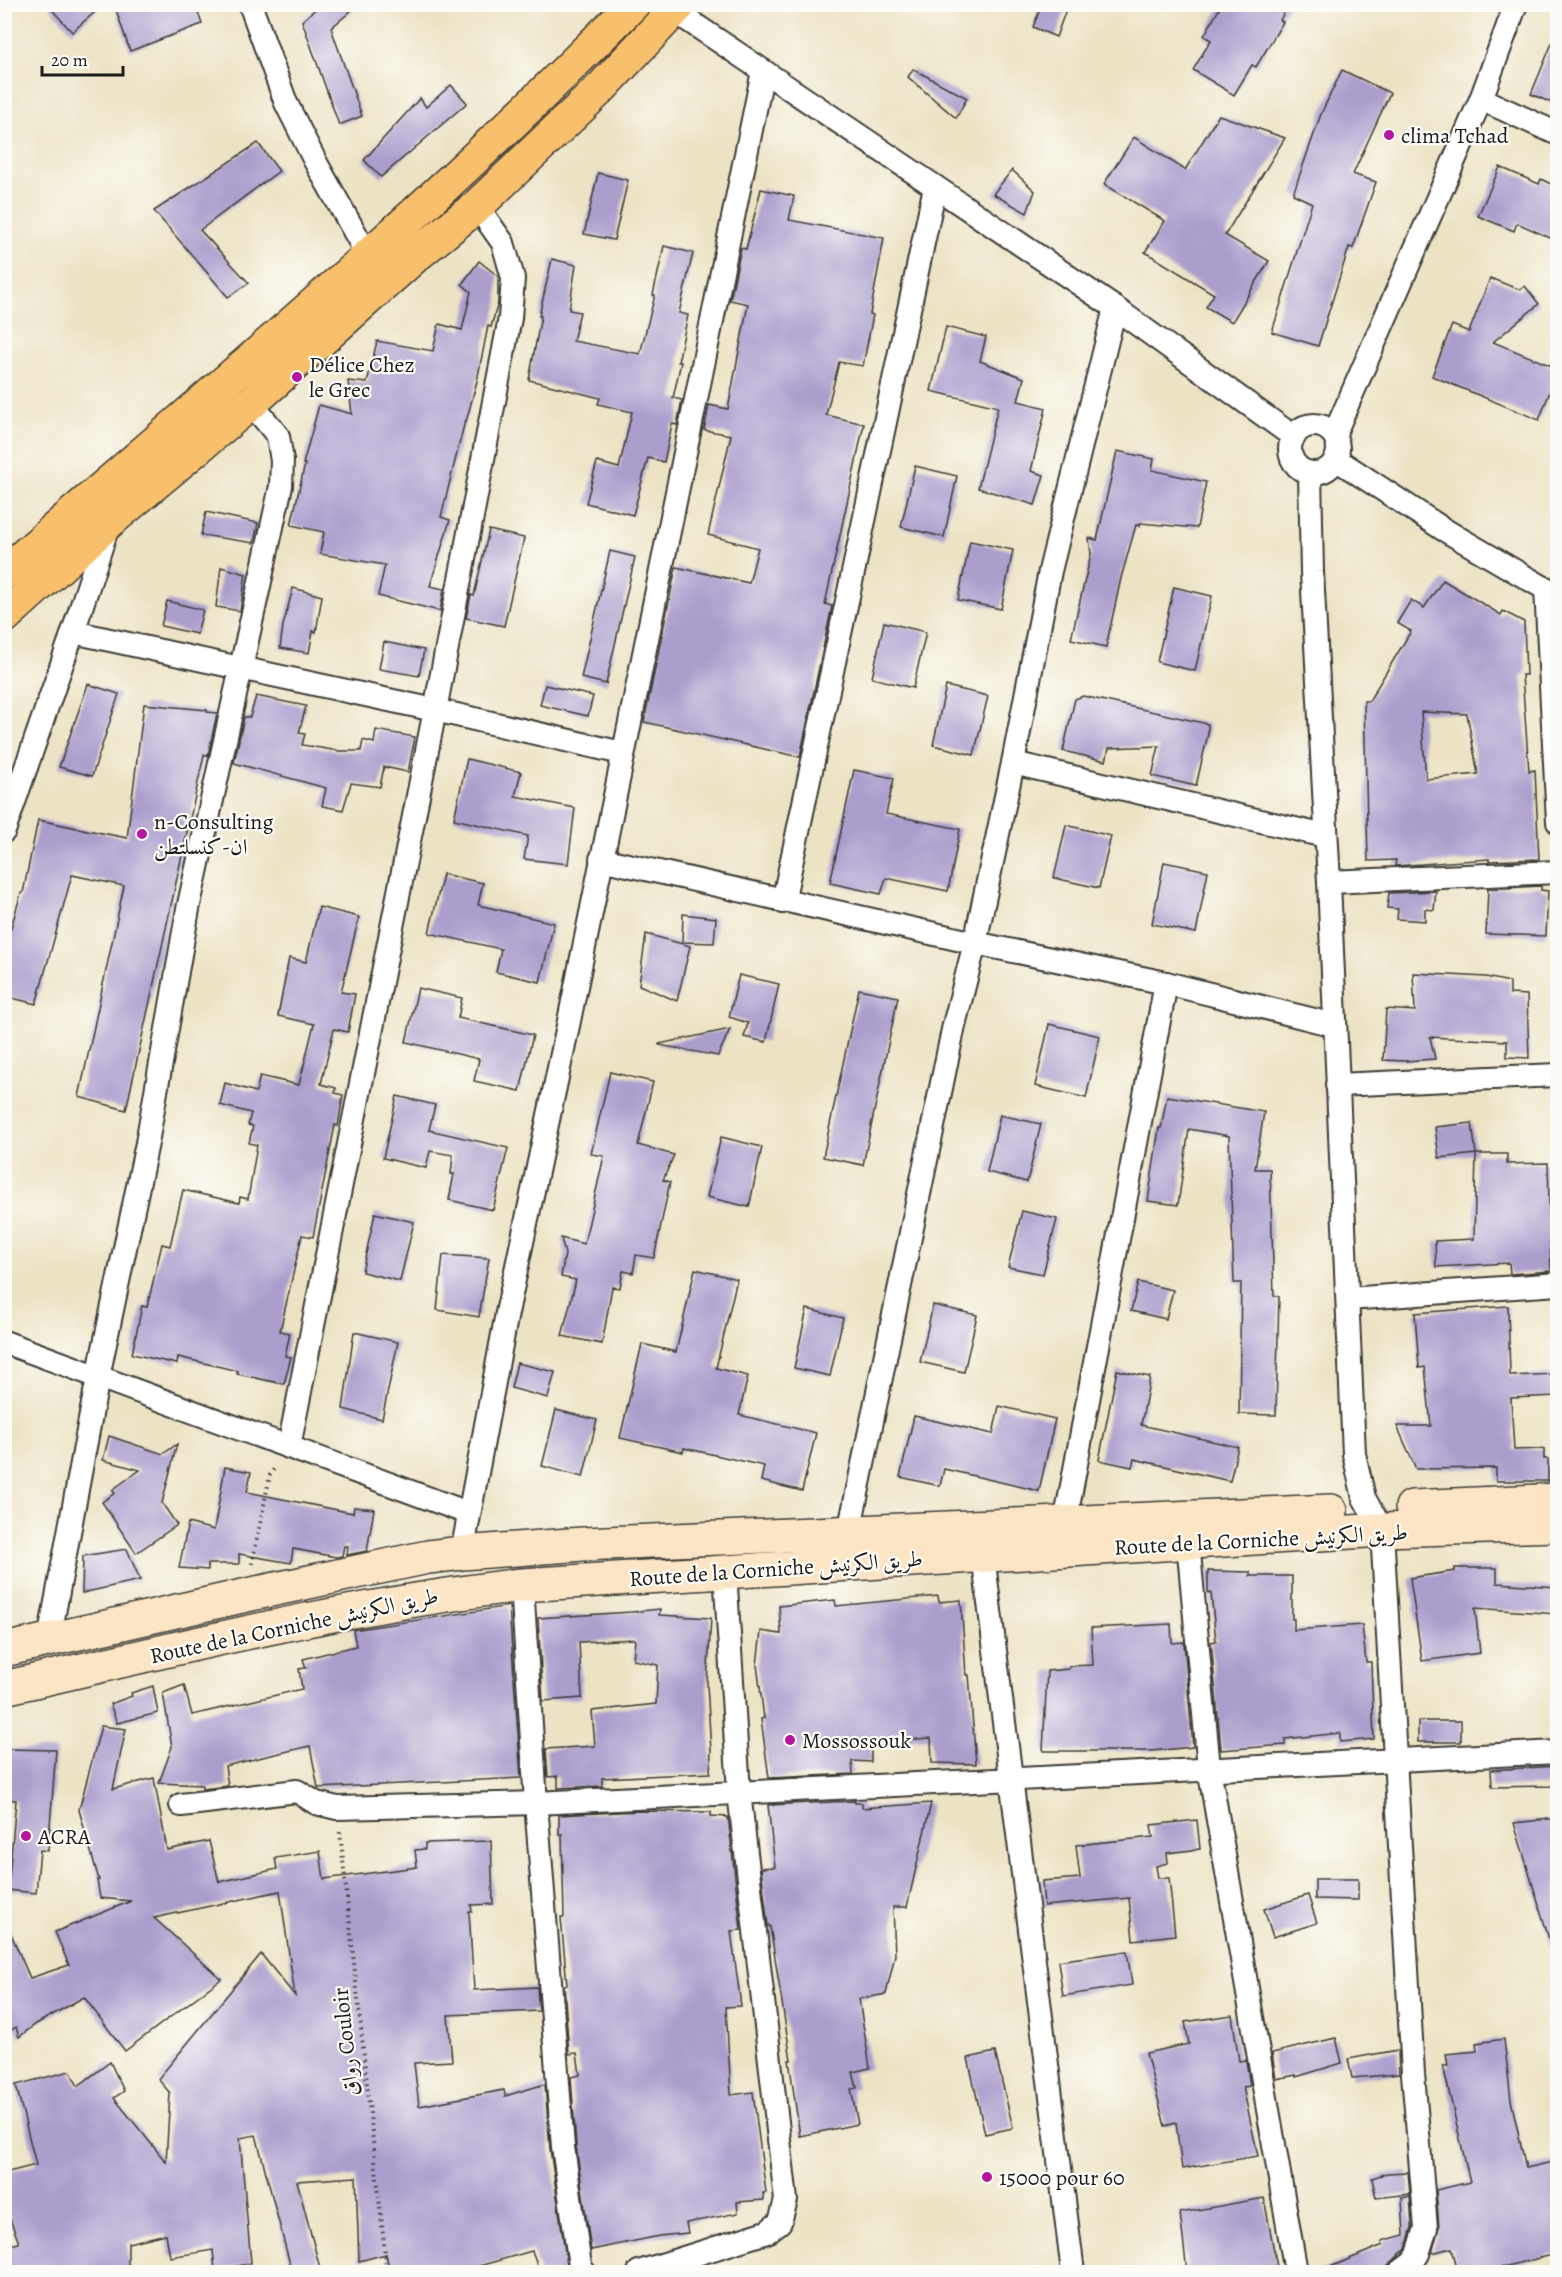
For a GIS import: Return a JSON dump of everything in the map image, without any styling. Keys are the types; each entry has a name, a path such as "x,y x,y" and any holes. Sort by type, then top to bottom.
{"main road":[{"path":"4,617 110,521 251,403 500,136 633,4"},
{"path":"4,573 378,267 477,206 602,87 673,7"}],"street":[{"path":"250,4 286,103 315,161 378,267"},
{"path":"1334,435 1481,99 1516,4"},
{"path":"673,7 763,71 1115,308 1294,436"},
{"path":"462,1552 507,1313 763,71"},
{"path":"1481,99 1557,134"},
{"path":"783,902 935,187"},
{"path":"289,1447 510,318 513,278 503,243 477,206"},
{"path":"849,1532 954,1024 975,943 1013,763 1050,571 1115,308"},
{"path":"49,1640 98,1377 147,1143 188,909 239,668 281,486 282,461 278,436 251,403"},
{"path":"1314,425 1322,426 1334,435 1339,452 1325,471 1310,473 1303,471 1293,459 1291,444 1299,430 1314,425"},
{"path":"1336,459 1443,529 1552,592 1557,822"},
{"path":"1310,473 1312,572 1329,882 1354,1454 1364,1497 1376,1520 1395,1759 1413,2074 1426,2228 1418,2254 1412,2263 1400,2272"},
{"path":"4,831 110,521"},
{"path":"73,632 622,753"},
{"path":"1013,763 1325,836"},
{"path":"602,860 783,902 1166,983 1334,1024"},
{"path":"1329,882 1557,872"},
{"path":"1065,1522 1166,983"},
{"path":"1337,1085 1557,1075"},
{"path":"1348,1299 1557,1284"},
{"path":"4,1342 468,1514"},
{"name":"Route de la Corniche طريق الكرنيش","path":"4,1688 241,1634 455,1592 725,1571 1188,1542 1557,1500"},
{"name":"Route de la Corniche طريق الكرنيش","path":"4,1650 428,1557 462,1552 584,1544 1065,1522 1376,1520 1557,1525"},
{"path":"1188,1542 1209,1768 1296,2272"},
{"path":"983,1555 1073,2272"},
{"path":"639,2272 767,2232 780,2222 786,2200 739,1792 725,1571"},
{"path":"522,1585 562,2147 580,2266 584,2272"},
{"path":"181,1805 297,1791 316,1803 337,1808 536,1803 1557,1752"}],"path":[{"path":"247,1596 270,1475 289,1447"},
{"name":"رواق Couloir","path":"337,1808 387,2272"}],"building":[{"path":"47,4 104,4 72,32"},
{"path":"114,4 195,4 202,24 130,51"},
{"path":"321,4 359,4 331,28 362,116 339,125 302,21"},
{"path":"1042,4 1068,4 1056,37 1033,27"},
{"path":"1222,4 1289,4 1280,20 1283,22 1256,67 1252,65 1234,95 1193,70 1211,40 1204,36"},
{"path":"1557,31 1557,105 1531,94"},
{"path":"913,69 967,98 956,118 908,77"},
{"path":"1342,70 1390,93 1353,174 1376,182 1353,248 1349,247 1318,346 1272,332 1312,203 1293,194 1321,114"},
{"path":"451,85 467,103 381,177 364,160 420,98 426,107"},
{"path":"1219,115 1285,138 1225,235 1269,261 1232,322 1206,307 1214,294 1145,252 1165,221 1104,184 1134,137 1185,170"},
{"path":"258,143 279,171 200,230 249,283 228,297 154,211"},
{"path":"1500,167 1539,184 1541,179 1557,187 1557,241 1517,223 1514,231 1478,216"},
{"path":"1012,170 1035,191 1027,213 993,194"},
{"path":"598,173 628,180 614,240 584,234"},
{"path":"761,189 794,196 789,220 884,238 863,366 839,362 826,415 864,424 825,604 832,606 800,757 644,722 676,567 749,583 758,548 708,535 731,435 704,430 709,405 728,409 748,304 730,300 741,248 746,249"},
{"path":"664,246 693,253 679,313 688,315 673,398 682,400 677,425 672,424 664,462 648,458 633,515 586,503 597,462 619,468 632,412 598,404 600,398 529,380 541,316 539,316 552,259 576,265 569,310 580,312 573,341 640,354 655,295 653,295"},
{"path":"479,261 498,276 498,303 491,327 488,326 477,381 441,517 450,520 430,586 444,589 440,611 378,596 385,565 320,554 324,532 291,525 305,464 303,464 319,405 352,414 348,381 367,383 377,341 433,351 439,324 462,330 471,292 462,284"},
{"path":"1490,278 1520,290 1525,286 1539,304 1493,342 1557,368 1539,420 1432,376 1452,325 1469,332"},
{"path":"946,327 986,337 980,361 1024,378 1018,401 1046,408 1031,471 1044,475 1035,505 978,488 998,407 931,391"},
{"path":"1117,451 1154,459 1152,470 1206,482 1197,528 1140,523 1140,526 1136,525 1121,578 1106,647 1071,639 1091,554 1089,538 1097,540"},
{"path":"915,466 957,476 944,537 901,527"},
{"path":"206,512 258,523 254,543 201,535"},
{"path":"489,530 524,538 504,626 466,618 471,595 474,596"},
{"path":"970,541 1013,550 1001,609 958,600"},
{"path":"610,551 635,557 606,684 581,678"},
{"path":"221,567 246,574 240,611 216,607"},
{"path":"1443,580 1501,615 1503,611 1524,622 1526,675 1522,675 1529,771 1535,770 1539,859 1489,861 1489,859 1395,866 1396,860 1368,861 1364,701 1369,701 1411,631 1397,623 1411,600 1424,608","holes":["1421,712 1467,714 1478,774 1426,779"]},
{"path":"1174,587 1212,596 1195,671 1157,662"},
{"path":"293,588 322,596 316,632 313,631 309,653 280,648"},
{"path":"167,601 203,610 197,634 161,626"},
{"path":"884,622 926,632 913,688 872,678"},
{"path":"384,642 424,650 419,676 379,669"},
{"path":"88,684 119,694 92,776 59,767"},
{"path":"545,685 593,696 588,716 540,705"},
{"path":"946,686 988,696 974,755 933,745"},
{"path":"256,696 306,706 299,733 305,734 302,745 339,751 361,751 363,740 374,743 376,730 415,737 408,772 384,767 380,787 351,783 343,810 322,806 326,788 234,763 244,717 250,717"},
{"path":"1083,696 1208,724 1208,734 1196,786 1152,776 1159,746 1109,748 1106,761 1063,751 1075,699"},
{"path":"144,704 217,713 208,756 204,755 126,1110 79,1097 124,886 72,875 36,1004 4,996 4,952 21,893 23,893 38,820 127,838"},
{"path":"467,759 521,772 515,796 575,808 568,864 524,859 528,836 454,819"},
{"path":"854,770 894,778 886,814 960,829 948,891 886,878 881,894 830,883"},
{"path":"1066,825 1111,836 1099,888 1054,878"},
{"path":"1164,862 1208,871 1196,933 1152,924"},
{"path":"443,874 483,883 478,905 554,923 540,982 496,972 501,949 429,933"},
{"path":"1541,886 1541,890 1548,891 1546,936 1486,934 1488,889"},
{"path":"1436,891 1434,910 1425,909 1425,921 1397,919 1398,909 1387,908 1389,893"},
{"path":"319,907 359,917 341,992 355,994 348,1032 334,1029 321,1084 336,1088 335,1093 343,1095 313,1237 302,1235 280,1331 290,1333 285,1356 291,1357 284,1384 237,1374 238,1371 178,1357 177,1364 132,1354 142,1306 147,1307 162,1244 170,1246 183,1190 239,1203 240,1197 248,1199 257,1145 249,1143 253,1126 248,1125 251,1113 220,1105 225,1083 256,1092 260,1076 299,1085 314,1024 278,1016 289,958 306,962"},
{"path":"683,914 716,918 714,943 682,942"},
{"path":"646,934 690,946 677,1001 639,985"},
{"path":"1413,973 1486,977 1510,982 1510,994 1527,995 1529,1058 1507,1057 1507,1041 1430,1037 1435,1059 1383,1060 1386,1009 1415,1011"},
{"path":"739,975 779,984 766,1042 744,1037 748,1023 729,1017"},
{"path":"418,988 462,998 458,1018 533,1035 520,1091 474,1081 479,1059 406,1042"},
{"path":"859,989 898,997 863,1165 823,1157"},
{"path":"1049,1024 1100,1036 1086,1098 1035,1086"},
{"path":"730,1029 718,1056 659,1045 659,1044"},
{"path":"610,1072 653,1082 638,1145 674,1155 663,1180 670,1182 654,1258 636,1255 633,1273 623,1271 620,1288 612,1287 602,1344 562,1336 576,1280 561,1277 565,1254 561,1238 584,1244 604,1156 591,1154"},
{"path":"397,1096 435,1105 429,1130 508,1148 493,1210 449,1200 454,1174 451,1174 453,1155 430,1151 426,1168 383,1158"},
{"path":"1167,1096 1264,1112 1255,1169 1270,1169 1274,1296 1279,1296 1276,1415 1239,1414 1241,1283 1234,1283 1229,1136 1189,1129 1178,1205 1148,1201 1159,1128 1161,1128"},
{"path":"1000,1115 1041,1124 1027,1182 987,1172"},
{"path":"1472,1123 1476,1154 1439,1158 1435,1127"},
{"path":"721,1137 762,1147 749,1207 707,1197"},
{"path":"1476,1154 1507,1154 1507,1164 1548,1163 1551,1271 1510,1274 1509,1263 1436,1267 1435,1241 1474,1239"},
{"path":"1022,1211 1057,1219 1043,1274 1008,1267"},
{"path":"375,1213 414,1222 400,1281 362,1272"},
{"path":"443,1255 489,1258 479,1317 437,1310"},
{"path":"695,1269 737,1279 716,1368 748,1376 739,1415 816,1433 802,1491 761,1481 764,1466 684,1448 683,1452 620,1438 642,1344 676,1352"},
{"path":"1138,1282 1173,1290 1166,1319 1131,1311"},
{"path":"933,1305 977,1315 964,1372 920,1362"},
{"path":"1508,1306 1510,1376 1556,1374 1557,1396 1511,1398 1514,1450 1544,1449 1544,1459 1548,1459 1548,1481 1496,1481 1496,1468 1416,1469 1397,1426 1431,1426 1425,1367 1419,1368 1415,1313"},
{"path":"807,1309 843,1318 830,1376 794,1368"},
{"path":"354,1332 398,1342 382,1419 343,1409"},
{"path":"517,1363 555,1372 548,1398 511,1388"},
{"path":"1117,1370 1150,1377 1141,1425 1238,1447 1230,1481 1134,1459 1132,1467 1099,1460"},
{"path":"999,1406 1055,1419 1039,1491 944,1469 940,1486 900,1477 914,1416 993,1434"},
{"path":"556,1410 597,1420 583,1477 542,1466"},
{"path":"109,1436 163,1454 177,1444 162,1503 177,1525 136,1553 102,1502 115,1493 112,1490 140,1470 103,1460"},
{"path":"225,1467 251,1472 247,1492 353,1513 354,1507 374,1509 367,1551 347,1555 348,1546 344,1546 342,1556 336,1557 293,1549 291,1563 239,1554 239,1564 208,1564 208,1570 179,1568 188,1523 214,1530"},
{"path":"127,1549 140,1580 82,1593 83,1556"},
{"path":"1455,1568 1497,1568 1497,1583 1557,1587 1557,1614 1475,1608 1480,1653 1422,1661 1410,1578 1455,1571"},
{"path":"1208,1571 1250,1572 1250,1576 1292,1576 1294,1630 1362,1625 1366,1662 1371,1662 1374,1739 1340,1742 1340,1733 1285,1739 1285,1745 1221,1750 1211,1642 1216,1641 1211,1593 1208,1593"},
{"path":"938,1596 939,1602 961,1600 966,1675 969,1675 976,1764 932,1763 931,1738 871,1742 871,1762 852,1761 853,1774 769,1778 757,1665 761,1631 781,1634 779,1606 835,1600 836,1606"},
{"path":"509,1606 521,1778 318,1788 310,1746 225,1766 228,1786 202,1789 202,1785 159,1783 172,1747 163,1693 184,1685 192,1715 302,1689 299,1669 306,1668 303,1659 356,1646 353,1630"},
{"path":"660,1609 659,1615 711,1618 707,1684 710,1773 602,1778 602,1786 558,1788 558,1776 548,1777 546,1749 595,1746 592,1711 656,1704 658,1665 633,1660 635,1639 579,1642 582,1698 543,1701 538,1618"},
{"path":"1171,1624 1172,1643 1184,1642 1193,1747 1151,1751 1043,1751 1047,1671 1069,1669 1069,1666 1093,1665 1091,1628"},
{"path":"153,1686 158,1713 117,1723 110,1704 132,1696 131,1693"},
{"path":"1418,1721 1461,1721 1461,1742 1418,1742"},
{"path":"101,1726 126,1729 113,1789 154,1778 167,1850 209,1841 219,1882 277,1869 275,1858 320,1851 324,1879 417,1867 415,1850 425,1849 425,1843 491,1841 493,1904 471,1905 472,1912 469,1912 474,1990 537,1987 539,2011 448,2015 452,2061 414,2063 419,2106 504,2090 505,2096 545,2084 550,2149 568,2272 540,2272 532,2251 458,2272 390,2272 386,2254 359,2261 356,2177 297,2181 321,2272 292,2272 256,2135 240,2138 251,2263 215,2271 213,2250 170,2257 166,2234 128,2243 128,2272 4,2272 4,2246 19,2243 4,2203 4,2176 9,2174 8,2172 36,2165 16,2085 70,2071 78,2086 110,2062 124,2091 114,2098 166,2162 170,2093 158,2079 261,1954 295,1996 280,1891 154,1918 221,1979 125,2051 84,1997 36,2024 19,2037 16,2027 4,2035 4,1918 30,1978 69,1965 55,1932 131,1901 100,1898 97,1880 99,1880 79,1810"},
{"path":"4,1749 56,1750 48,1851 40,1850 36,1893 8,1890 16,1800 4,1799"},
{"path":"1557,1766 1557,1786 1492,1787 1491,1770"},
{"path":"855,1801 855,1803 862,1803 862,1808 931,1803 907,1907 893,1907 895,1955 886,1994 859,1999 870,2068 853,2072 857,2088 851,2089 858,2124 800,2136 789,2060 791,2060 770,1926 768,1926 761,1868 775,1867 768,1805"},
{"path":"640,1811 711,1812 711,1816 728,1817 741,1930 731,1931 741,2006 726,2007 731,2095 753,2092 766,2193 763,2193 764,2200 737,2202 738,2213 686,2223 688,2233 659,2236 591,2250 576,2146 571,2077 580,2075 577,2053 569,2054 564,1985 567,1985 561,1917 564,1917 562,1834 559,1834 559,1815"},
{"path":"1557,1818 1557,1948 1552,1949 1514,1823"},
{"path":"1197,1820 1200,1849 1167,1853 1168,1863 1156,1866 1158,1878 1169,1878 1175,1935 1133,1940 1129,1898 1044,1906 1042,1881 1080,1878 1076,1845 1153,1837 1151,1825"},
{"path":"1315,1879 1358,1879 1358,1900 1315,1899"},
{"path":"1308,1895 1317,1923 1273,1937 1264,1909"},
{"path":"1127,1951 1132,1985 1063,1996 1058,1961"},
{"path":"1232,2015 1239,2061 1246,2060 1250,2086 1243,2087 1258,2156 1182,2169 1176,2123 1165,2126 1146,2053 1189,2044 1185,2022"},
{"path":"1336,2038 1342,2063 1296,2077 1296,2075 1276,2079 1272,2053"},
{"path":"1504,2039 1511,2100 1526,2168 1557,2161 1557,2254 1482,2272 1458,2272 1452,2248 1432,2253 1439,2227 1436,2190 1470,2182 1443,2066 1448,2066 1446,2054 1477,2051 1476,2043"},
{"path":"1398,2050 1399,2074 1352,2078 1348,2059"},
{"path":"995,2052 1013,2128 985,2134 968,2058"},
{"path":"1408,2172 1410,2194 1376,2198 1372,2178 1387,2173"},
{"path":"1410,2196 1412,2227 1406,2248 1388,2266 1387,2272 1318,2272 1383,2245 1382,2241 1404,2235 1402,2198"},
{"path":"1264,2198 1278,2272 1187,2272 1180,2213"}],"place":[{"name":"clima Tchad","path":"1389,135"},
{"name":"Délice Chez le Grec","path":"297,377"},
{"name":"n-Consulting ان-كنسلتطن","path":"142,834"},
{"name":"Mossossouk","path":"790,1740"},
{"name":"ACRA","path":"26,1836"},
{"name":"15000 pour 60","path":"987,2177"}]}
